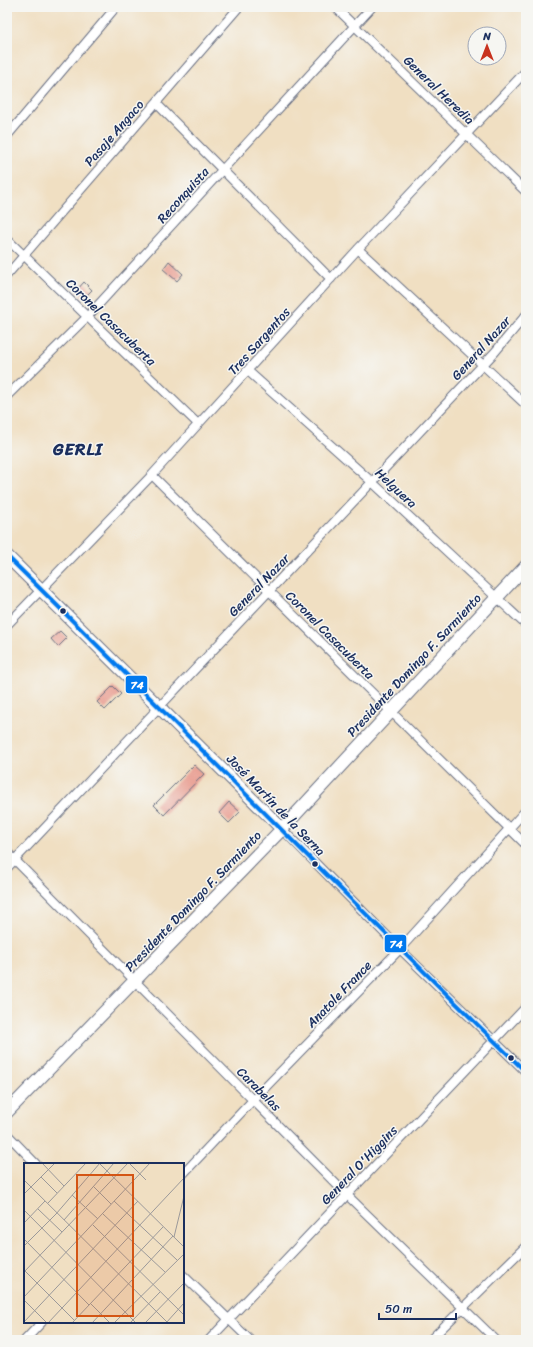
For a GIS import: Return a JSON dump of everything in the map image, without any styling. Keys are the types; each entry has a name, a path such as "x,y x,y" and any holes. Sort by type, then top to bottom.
{"street":[{"path":"7,136 116,7"},
{"name":"Pasaje Angaco","path":"7,275 239,7"},
{"name":"General Heredia","path":"335,7 526,192"},
{"name":"Reconquista","path":"7,396 88,316 372,7"},
{"name":"Tres Sargentos","path":"7,625 40,589 152,475 358,249 526,72"},
{"path":"156,103 331,279"},
{"name":"Coronel Casacuberta","path":"7,239 198,424"},
{"path":"358,249 526,404"},
{"name":"General Nazar","path":"7,868 484,364 526,315"},
{"name":"Helguera","path":"248,371 372,482 526,625"},
{"name":"Coronel Casacuberta","path":"152,475 526,846"},
{"name":"José Martín de la Serna","path":"7,556 159,706 400,949 495,1040 526,1072"},
{"name":"Presidente Domingo F. Sarmiento","path":"7,1112 282,829 526,566"},
{"name":"Anatole France","path":"184,1173 400,949 508,828 526,810"},
{"name":"Carabelas","path":"7,852 136,980 347,1195 496,1340"},
{"name":"General O'Higgins","path":"209,1340 526,1007"},
{"path":"7,1134 35,1163"},
{"path":"430,1340 526,1246"},
{"path":"184,1277 250,1340"},
{"path":"25,1340 41,1323"}],"building":[{"path":"169,261 183,274 177,281 163,269"},
{"path":"84,282 92,290 84,298 76,291"},
{"path":"60,631 67,638 58,647 51,639"},
{"path":"113,686 121,694 105,710 97,702"},
{"path":"194,765 204,774 164,815 154,805"},
{"path":"229,802 240,812 229,823 219,813"}],"transit line":[{"name":"74","path":"7,556 526,1072"}],"district":[{"name":"GERLI","path":"78,449"}]}
